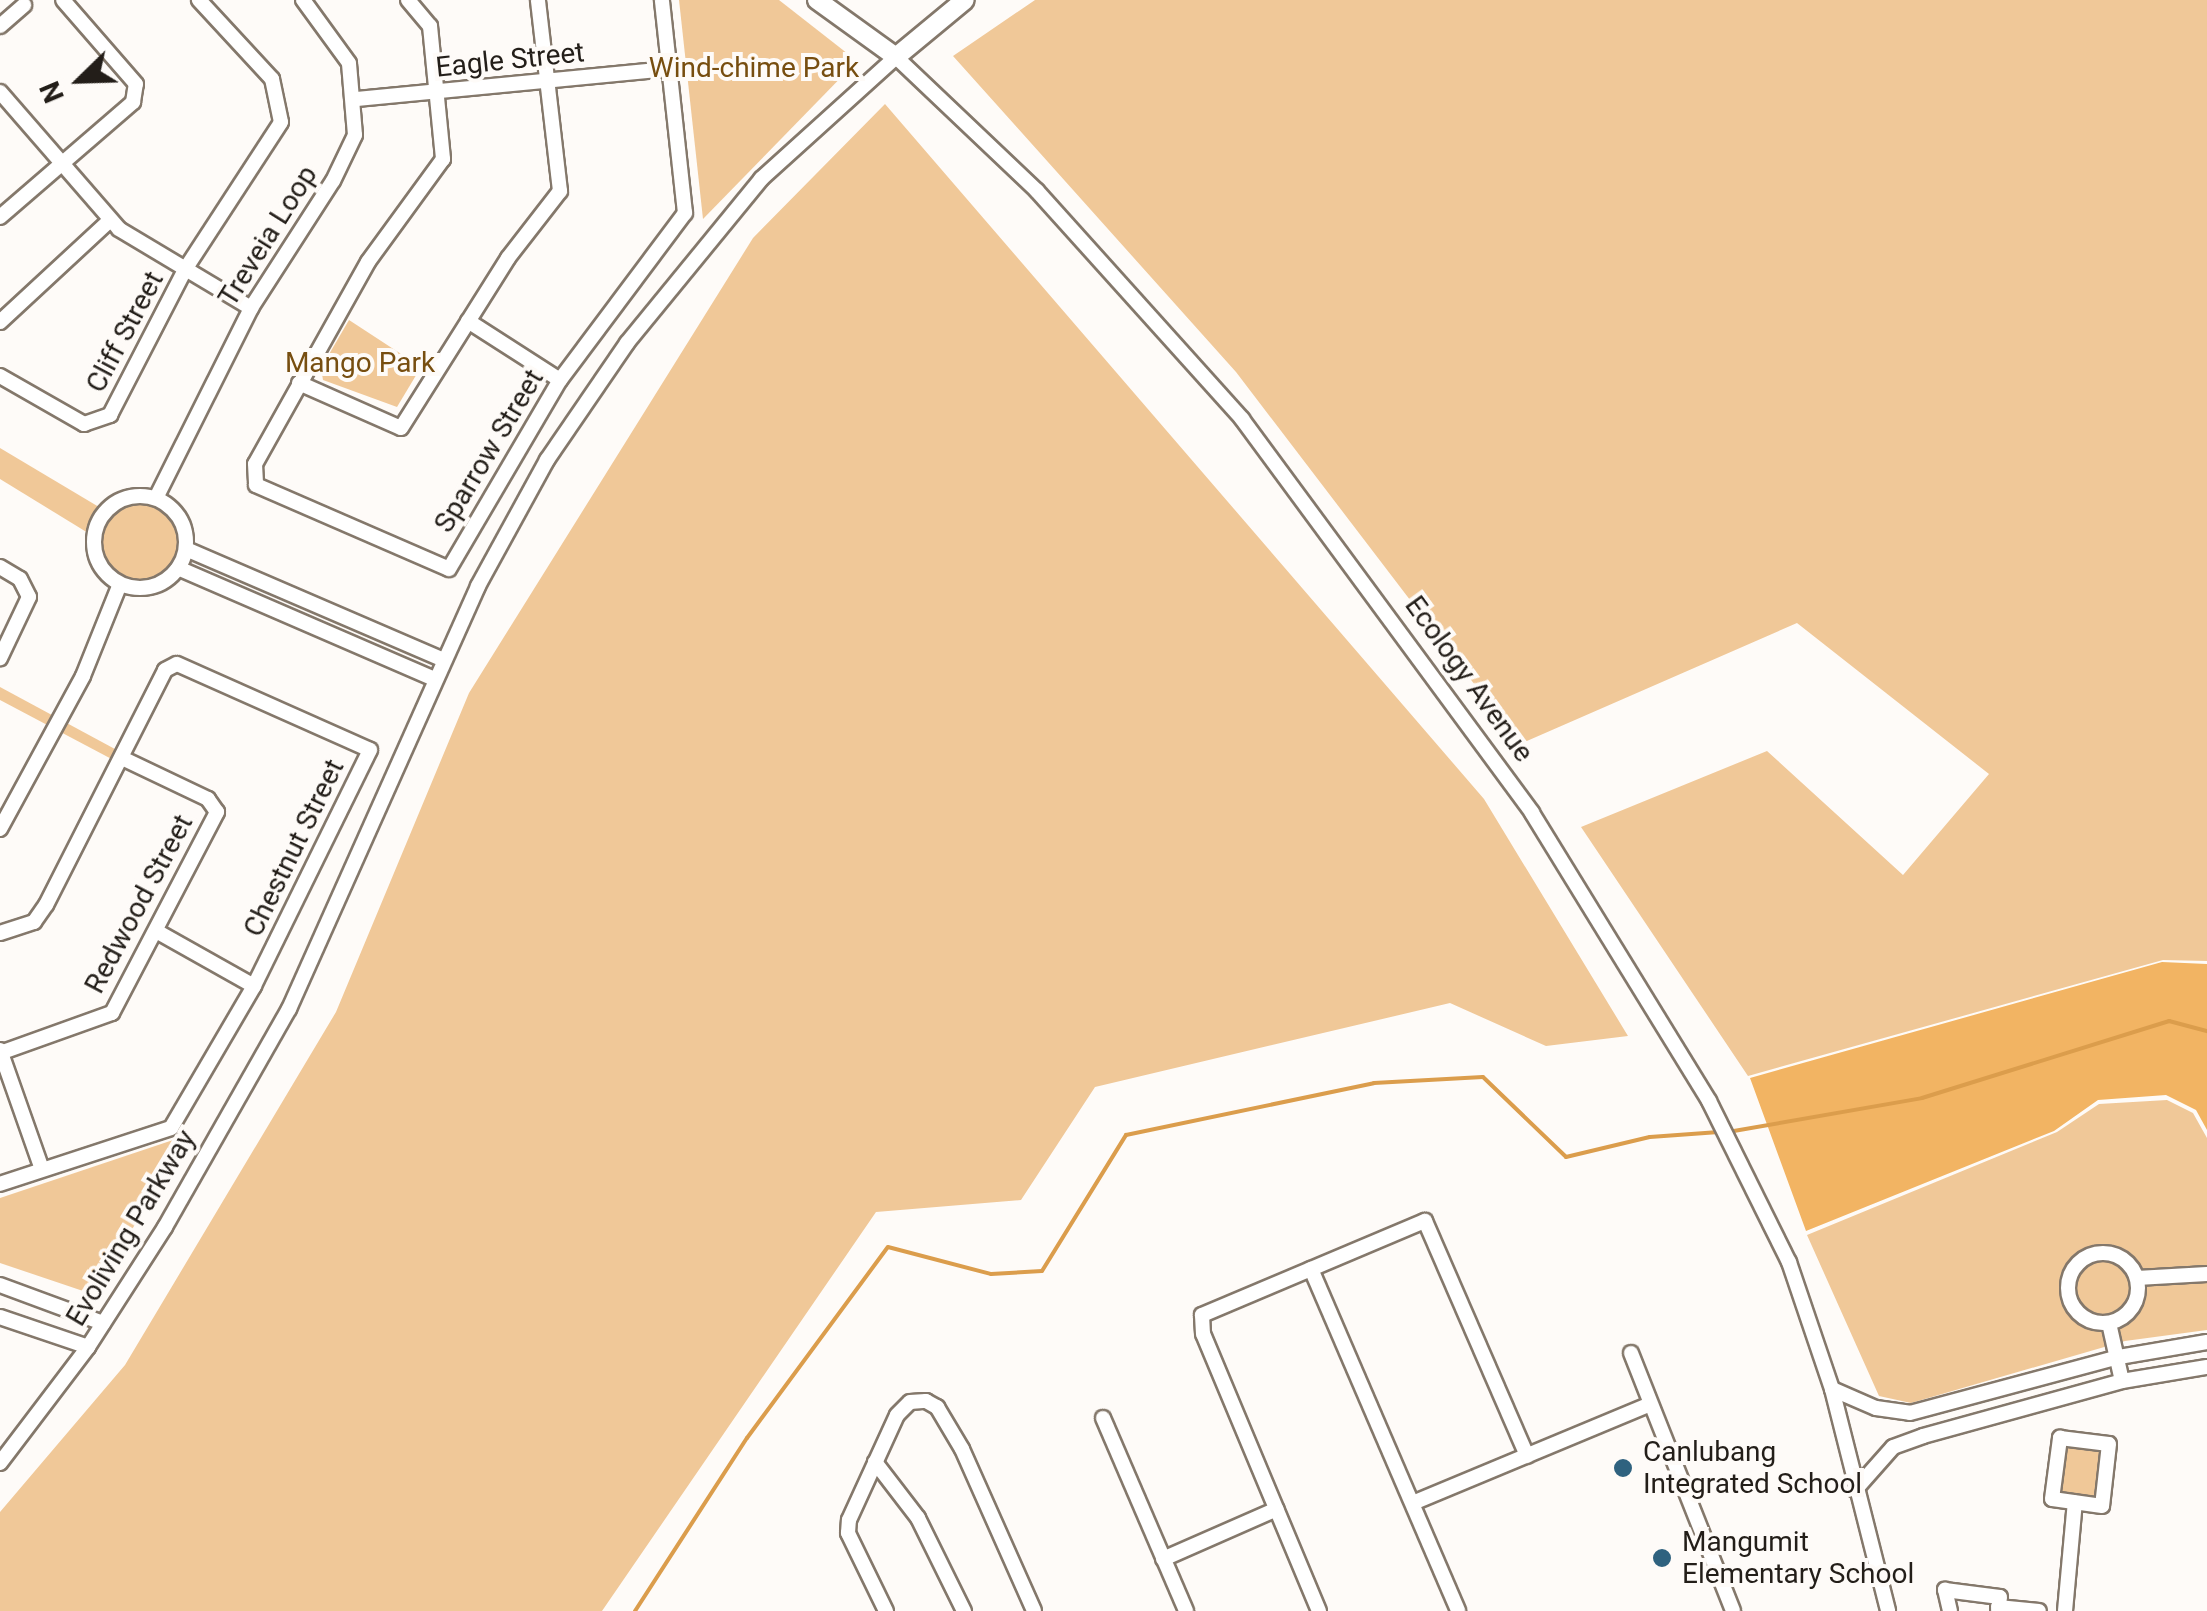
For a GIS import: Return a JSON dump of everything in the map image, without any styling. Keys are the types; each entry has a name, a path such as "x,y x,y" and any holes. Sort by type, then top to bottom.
{"street":[{"path":"0,217 133,102 136,84 63,0"},
{"name":"Cliff Street","path":"0,376 84,424 110,415 186,268 280,122 282,108 272,80 199,0"},
{"name":"Treveia Loop","path":"156,498 251,308 333,181 354,135 356,99 348,63 303,0"},
{"name":"Sparrow Street","path":"408,0 430,26 444,159 368,262 255,464 256,484 449,569 560,380 685,213 662,0"},
{"path":"299,383 401,428 468,322 560,191 538,0"},
{"name":"Ecology Avenue","path":"817,0 896,57 1038,190 1242,419 1532,813 1709,1101 1789,1262 1832,1389 1864,1532 1888,1611"},
{"path":"896,57 965,0"},
{"path":"0,26 24,5"},
{"name":"Evoliving Parkway","path":"0,1464 103,1323 289,1009 444,660 548,460 627,344 761,179 896,57"},
{"name":"Eagle Street","path":"356,99 669,69"},
{"path":"0,92 110,220 251,308"},
{"path":"0,322 110,220"},
{"path":"468,322 560,380"},
{"path":"156,498 180,518 186,549 178,568 152,587 120,584 99,565 97,523 115,502 156,498"},
{"path":"186,549 444,660"},
{"path":"0,567 20,579 29,597 0,658"},
{"path":"178,568 436,680"},
{"path":"0,829 83,676 120,584"},
{"path":"288,616 295,596"},
{"name":"Chestnut Street","path":"0,934 34,922 46,905 124,760 165,670 177,664 370,750 254,986 170,1128 0,1184"},
{"name":"Redwood Street","path":"0,1052 112,1013 158,932 217,812 208,799 124,760"},
{"path":"158,932 254,986"},
{"path":"0,1052 42,1169"},
{"path":"1320,1611 1204,1334 1202,1315 1425,1221 1527,1456"},
{"path":"2105,1253 2125,1260 2136,1278 2133,1307 2108,1323 2088,1320 2073,1306 2068,1285 2076,1265 2105,1253"},
{"path":"1311,1269 1415,1502 1458,1611"},
{"path":"2136,1278 2207,1274"},
{"path":"0,1285 103,1323"},
{"path":"0,1317 88,1346"},
{"path":"2108,1323 2122,1381"},
{"path":"1832,1389 1876,1408 1910,1413 2119,1357 2207,1342"},
{"path":"1631,1353 1648,1405 1733,1611"},
{"path":"1855,1490 1893,1447 2122,1381 2207,1367"},
{"path":"2021,1384 2026,1406"},
{"path":"886,1611 848,1533 896,1415 910,1402 937,1408 1034,1611"},
{"path":"1954,1402 1963,1424"},
{"path":"1415,1502 1648,1405"},
{"path":"1103,1418 1186,1611"},
{"path":"2060,1438 2109,1444 2102,1506 2075,1502 2052,1500 2060,1438"},
{"path":"875,1462 918,1518 964,1611"},
{"path":"2064,1611 2075,1502"},
{"path":"1163,1559 1277,1510"},
{"path":"1950,1611 1946,1590 2000,1597 1998,1609 2039,1611"}],"green space":[{"name":"Wind-chime Park","path":"679,0 779,0 857,61 703,219"},
{"path":"1035,0 2207,0 2207,961 2163,960 1748,1076 1581,827 1767,751 1903,875 1989,774 1797,623 1520,744 1236,372 953,56"},
{"path":"885,104 1484,799 1628,1036 1546,1046 1450,1003 1095,1087 1021,1200 876,1212 602,1611 0,1611 0,1512 125,1365 336,1012 469,693 753,238"},
{"name":"Mango Park","path":"349,320 421,367 397,407 323,380 321,368"},
{"path":"0,448 104,510 93,536 0,479"},
{"path":"132,503 148,503 173,520 179,542 173,564 162,575 148,581 132,581 107,564 101,550 101,534 118,509"},
{"path":"0,687 126,755 121,764 0,700"},
{"path":"2167,1100 2193,1113 2207,1138 2207,1330 2125,1341 1911,1403 1879,1396 1807,1235 2057,1132 2099,1104"},
{"path":"191,1134 92,1294 0,1263 0,1198"},
{"path":"2063,1444 2101,1448 2096,1499 2058,1495"}],"shaded area":[{"path":"2162,962 2207,964 2207,1130 2196,1110 2166,1095 2098,1100 2054,1131 1806,1231 1750,1078"}],"waterway":[{"path":"1728,1132 1922,1098 2169,1021 2207,1031"},
{"path":"635,1611 747,1438 888,1247 991,1274 1042,1271 1126,1135 1374,1083 1483,1077 1566,1157 1650,1137 1719,1132"}],"place":[{"name":"Canlubang Integrated School","path":"1623,1468"},
{"name":"Mangumit Elementary School","path":"1662,1558"}]}
